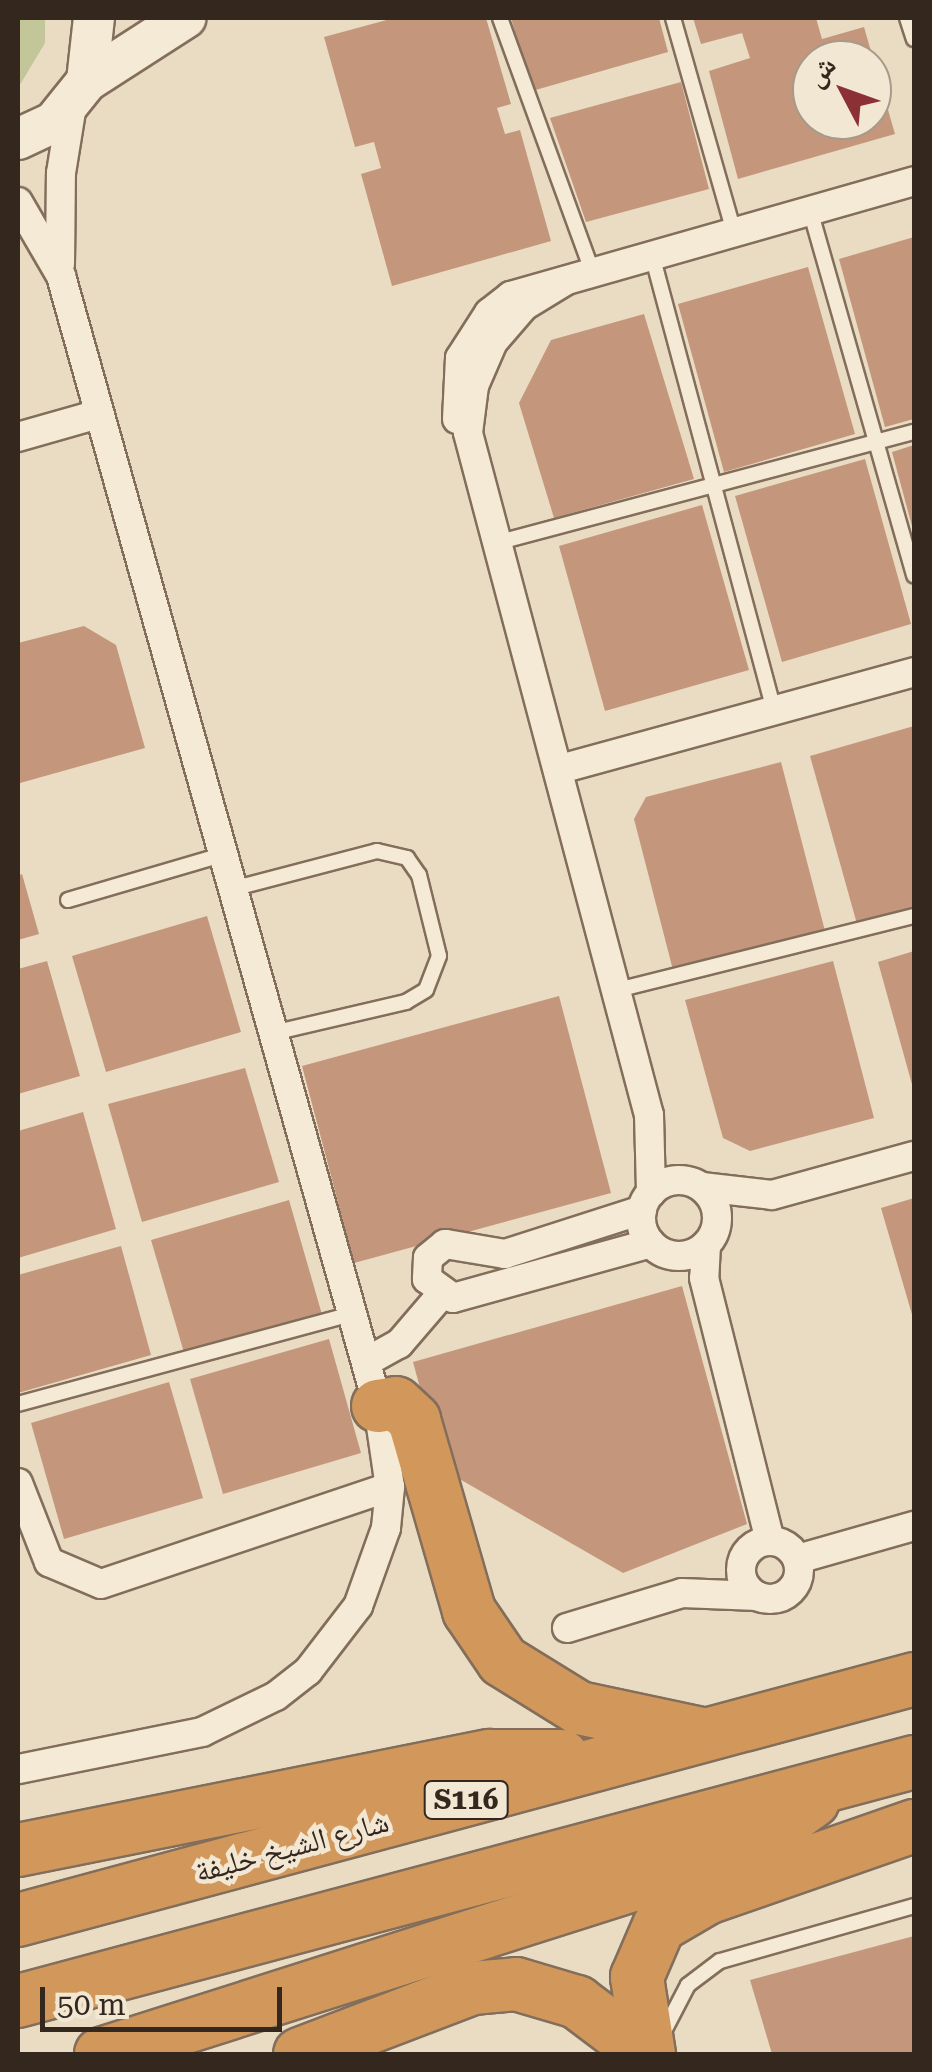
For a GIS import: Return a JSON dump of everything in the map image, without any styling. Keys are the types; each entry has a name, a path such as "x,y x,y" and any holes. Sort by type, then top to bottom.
{"highway":[{"path":"372,1384 410,1412 469,1611 503,1661 580,1708 712,1737"},
{"name":"شارع الشيخ خليفة","path":"18,1920 712,1737 914,1678"},
{"path":"18,1850 490,1756 603,1764"},
{"name":"S116","path":"18,2001 914,1762"},
{"path":"101,2054 734,1852 786,1823 830,1783"},
{"path":"648,2054 637,1976 659,1926 707,1898 914,1826"},
{"path":"200,2054 288,2018 337,1980"},
{"path":"300,2054 473,1988 505,1984 577,2002 648,2054"}],"main road":[{"path":"79,93 94,18"},
{"path":"18,139 185,18"}],"street":[{"path":"61,276 60,173 79,93"},
{"path":"651,1243 647,1202 650,1115 560,769 471,457 469,410 487,353 524,306 564,281 914,181"},
{"path":"18,202 61,276 372,1384 390,1487 378,1554 358,1606 317,1660 276,1696 202,1732 18,1769"},
{"path":"18,437 99,414"},
{"path":"560,769 914,672"},
{"path":"650,1115 717,1216 702,1270 758,1547 743,1582 757,1596"},
{"path":"441,1295 426,1268 445,1244 506,1254 647,1202 672,1181 772,1194 914,1156"},
{"path":"372,1384 399,1344 441,1295 651,1243 672,1256 709,1242 772,1194"},
{"path":"18,1482 49,1562 101,1584 390,1487"},
{"path":"567,1628 682,1593 758,1547 798,1559 914,1526"},
{"path":"682,1593 786,1594 798,1578 798,1559"}],"lane":[{"path":"500,18 593,273"},
{"path":"674,18 734,232"},
{"path":"907,18 914,39"},
{"path":"810,210 914,576"},
{"path":"652,256 774,711"},
{"path":"496,543 914,432"},
{"path":"232,889 377,850 406,858 419,875 439,956 426,990 273,1033"},
{"path":"68,900 222,855"},
{"path":"617,990 914,916"},
{"path":"18,1404 352,1314"},
{"path":"648,2054 688,1984 720,1961 914,1906"}],"green space":[{"path":"18,18 45,18 45,43 18,88"}],"building":[{"path":"394,18 486,18 511,104 497,108 505,134 520,130 551,241 392,286 361,174 381,168 374,142 355,147 324,37"},
{"path":"511,18 659,18 668,52 532,91"},
{"path":"693,18 816,18 822,39 864,27 868,40 792,40 792,140 874,140 738,179 709,71 750,58 742,33 701,44"},
{"path":"681,82 709,189 586,222 550,118"},
{"path":"914,237 914,419 885,427 839,259"},
{"path":"808,267 855,434 724,472 678,304"},
{"path":"644,314 694,479 554,518 519,403 551,340"},
{"path":"914,445 914,530 913,530 892,452"},
{"path":"865,459 911,624 782,662 735,496"},
{"path":"702,505 749,670 605,711 559,546"},
{"path":"84,626 116,645 145,748 20,783 18,643"},
{"path":"914,726 914,907 857,924 810,756"},
{"path":"781,762 825,931 673,970 634,819 646,797"},
{"path":"22,874 39,934 18,940 18,876"},
{"path":"207,916 241,1032 106,1072 72,956"},
{"path":"914,951 914,1088 913,1088 878,962"},
{"path":"47,961 80,1076 18,1094 18,969"},
{"path":"833,961 874,1118 750,1151 723,1138 685,1000"},
{"path":"559,996 611,1193 354,1263 302,1066"},
{"path":"245,1068 279,1182 142,1222 108,1104"},
{"path":"83,1112 116,1229 18,1258 18,1131"},
{"path":"914,1198 914,1318 913,1318 881,1208"},
{"path":"289,1200 323,1318 185,1356 151,1240"},
{"path":"121,1246 151,1355 18,1393 18,1275"},
{"path":"682,1286 747,1524 623,1573 442,1469 413,1362"},
{"path":"329,1339 361,1453 223,1494 190,1379"},
{"path":"169,1382 203,1498 64,1539 31,1423"},
{"path":"914,1936 914,2054 772,2054 750,1980"}]}
